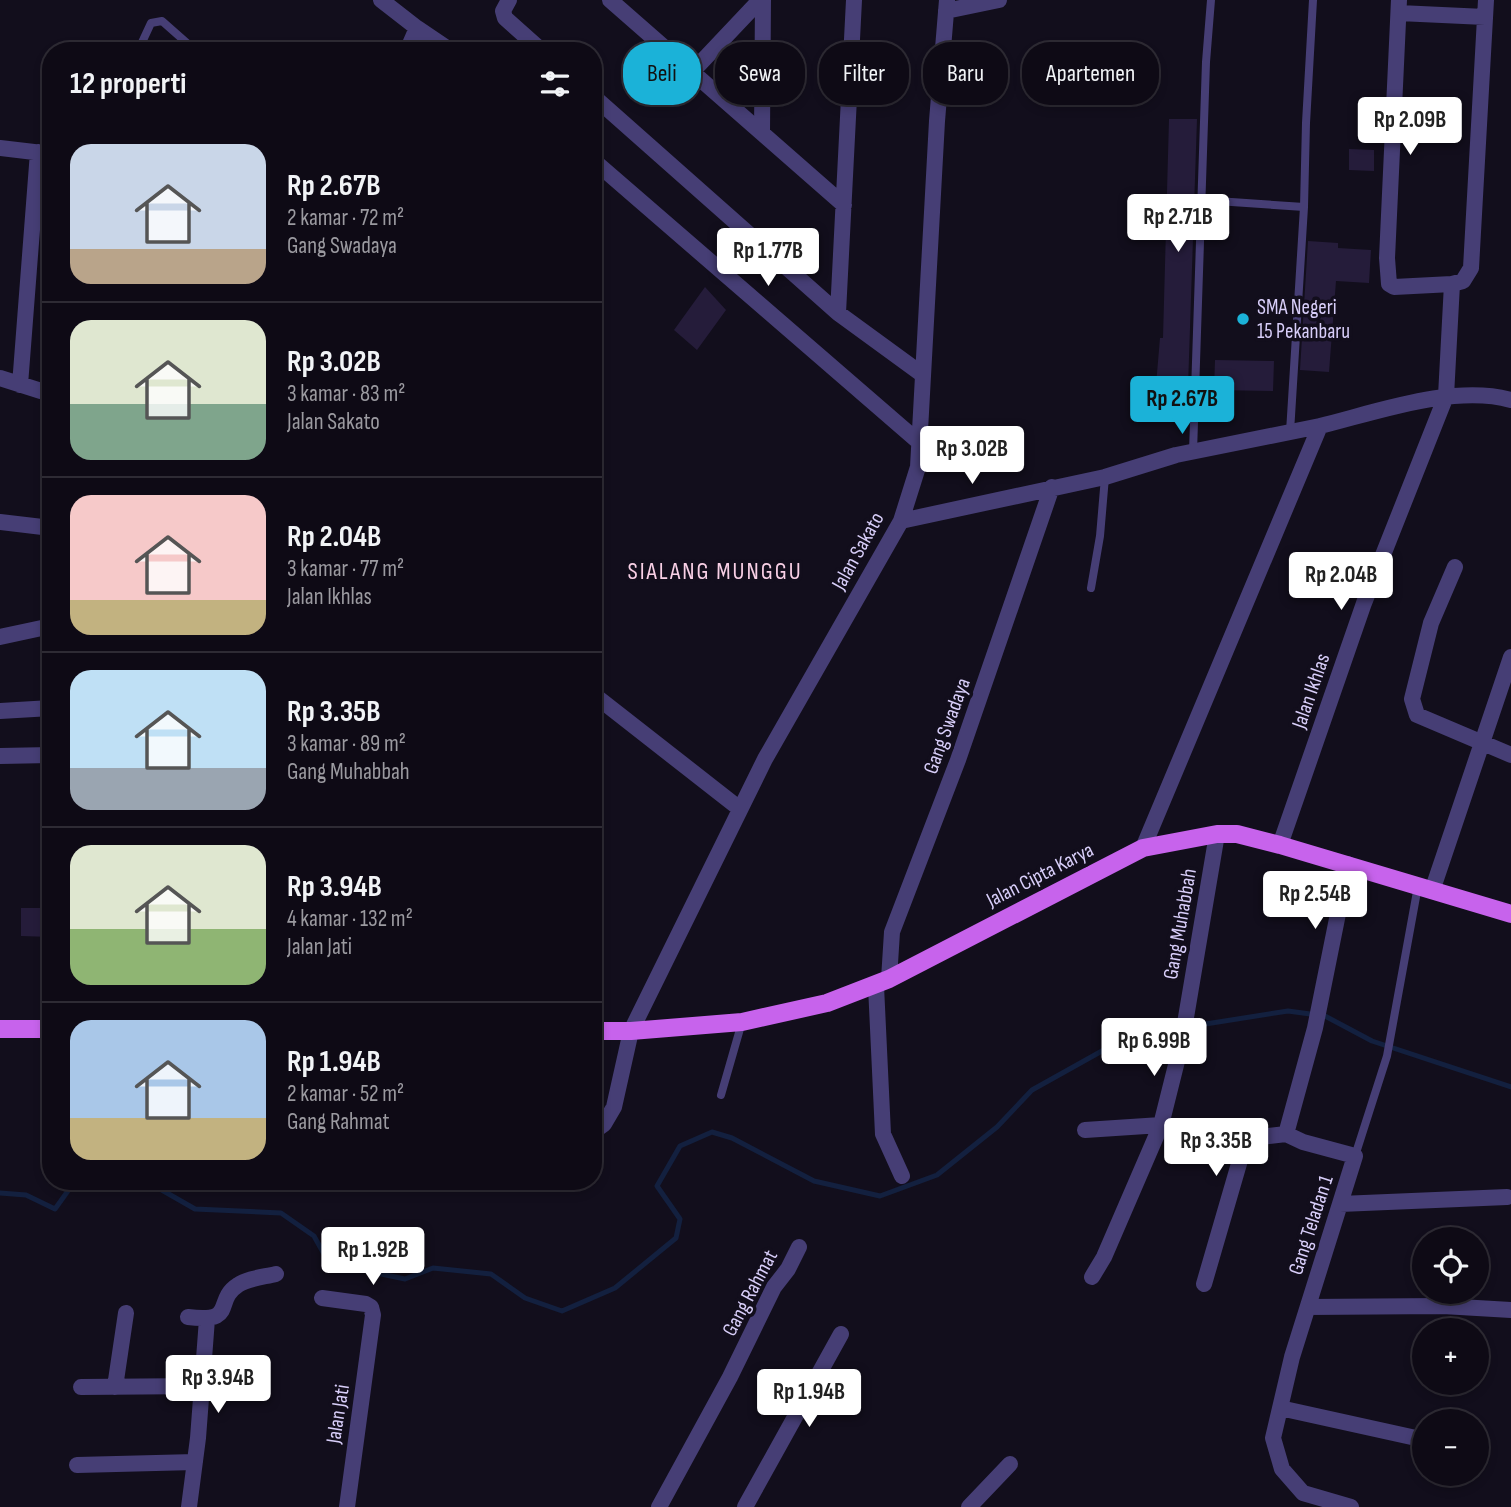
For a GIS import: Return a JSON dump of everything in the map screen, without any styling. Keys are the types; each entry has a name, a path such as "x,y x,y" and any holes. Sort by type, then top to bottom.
{"main road":[{"name":"Jalan Cipta Karya","path":"602,1031 742,1022 827,1003 882,982 1143,848 1217,834 1237,834 1280,845 1425,889 1510,910"},
{"path":"0,1029 42,1029"}],"street":[{"path":"380,0 438,42"},
{"path":"509,0 503,11 505,18 532,42"},
{"path":"610,0 630,6 664,42"},
{"path":"701,63 762,0"},
{"path":"762,0 762,133"},
{"path":"838,313 854,0"},
{"path":"946,5 999,0"},
{"path":"1485,17 1399,7 1387,258 1389,284 1394,287 1452,284 1463,281 1471,268 1486,0"},
{"name":"Jalan Sakato","path":"602,1125 614,1107 631,1031 765,759 901,521 918,467 946,5"},
{"path":"411,42 417,28"},
{"path":"701,80 844,205"},
{"path":"602,104 838,313 923,375"},
{"path":"0,148 42,153"},
{"path":"602,168 920,443"},
{"path":"20,385 42,181"},
{"name":"Jalan Ikhlas","path":"1280,845 1364,603 1446,396 1452,284"},
{"path":"0,378 42,391"},
{"path":"901,521 1105,477 1194,452 1446,396 1500,397 1511,400"},
{"path":"1143,848 1320,426"},
{"name":"Gang Swadaya","path":"902,1176 883,1134 882,982 892,932 958,760 1052,487"},
{"path":"0,522 42,527"},
{"path":"1455,567 1432,623 1412,699 1417,716 1511,755"},
{"path":"0,637 42,628"},
{"path":"1425,889 1482,743 1511,657"},
{"path":"602,701 740,809"},
{"path":"0,711 42,709"},
{"path":"0,756 42,755"},
{"name":"Gang Muhabbah","path":"1161,1125 1182,1041 1217,834"},
{"path":"1286,1134 1315,1028 1348,864"},
{"path":"1085,1130 1161,1125 1245,1143 1260,1137 1286,1134 1303,1142 1355,1156"},
{"path":"1092,1277 1104,1256 1161,1125"},
{"path":"1204,1284 1245,1143"},
{"name":"Gang Teladan 1","path":"1300,1500 1282,1469 1273,1438 1292,1357 1355,1156"},
{"path":"1340,1205 1507,1197"},
{"name":"Gang Rahmat","path":"659,1507 730,1377 774,1287 788,1269 799,1247"},
{"path":"188,1317 207,1320 218,1315 224,1309 235,1286 276,1274"},
{"name":"Jalan Jati","path":"323,1298 366,1304 371,1307 373,1315 347,1507"},
{"path":"1308,1307 1443,1306 1511,1310"},
{"path":"115,1387 126,1313"},
{"path":"189,1507 207,1320"},
{"path":"745,1507 841,1334"},
{"path":"81,1387 202,1386"},
{"path":"1280,1408 1412,1437"},
{"path":"77,1465 195,1462"},
{"path":"969,1507 1010,1464"},
{"path":"1300,1500 1351,1507"}],"lane":[{"path":"1194,452 1211,0"},
{"path":"1290,432 1313,0"},
{"path":"142,42 151,23 162,21 186,42"},
{"path":"1202,200 1304,207"},
{"path":"1091,589 1100,536 1105,477"},
{"name":"Gang Teladan 1","path":"1355,1156 1387,1056 1389,1037 1425,889"},
{"path":"721,1095 742,1022"}],"building":[{"path":"1169,119 1197,119 1188,387 1156,385 1160,338 1163,338"},
{"path":"1349,149 1374,150 1374,171 1349,170"},
{"path":"1308,241 1338,243 1338,248 1371,250 1369,283 1336,281 1329,372 1300,370"},
{"path":"705,287 726,310 697,350 674,330"},
{"path":"1215,360 1274,361 1273,391 1214,390"},
{"path":"21,908 42,908 42,937 21,936"}],"waterway":[{"path":"162,1190 195,1209 281,1213 314,1236 329,1263 405,1279 433,1268 491,1274 525,1298 562,1311 615,1288 676,1238 680,1219 657,1186 680,1146 712,1132 732,1138 814,1181 880,1196 937,1175 997,1127 1032,1090 1118,1042 1155,1032 1288,1011 1325,1016 1372,1041 1511,1087"},
{"path":"0,1193 26,1195 55,1209 69,1190"}],"place":[{"name":"SMA Negeri 15 Pekanbaru","path":"1243,319"}],"district":[{"name":"SIALANG MUNGGU","path":"715,571"}]}
